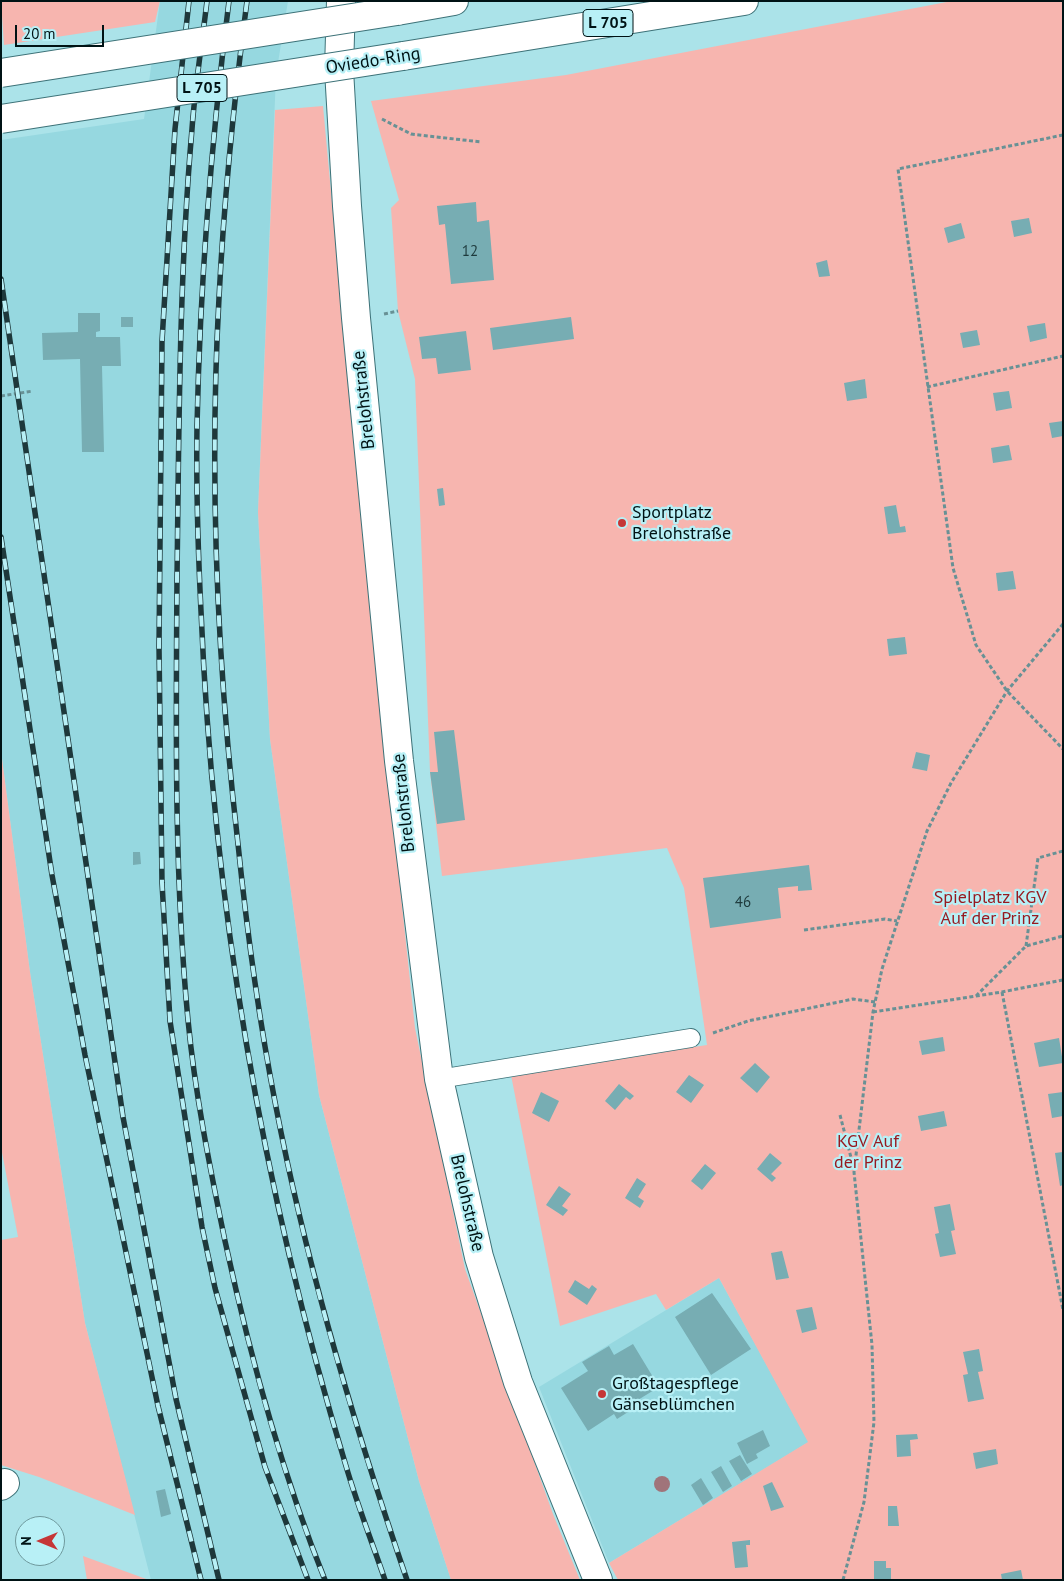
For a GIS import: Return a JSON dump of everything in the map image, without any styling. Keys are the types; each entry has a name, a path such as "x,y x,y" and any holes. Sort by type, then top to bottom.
{"main road":[{"name":"Brelohstraße","path":"341,1 340,70 347,206 356,318 400,771 439,1079 479,1257 515,1373 598,1580"},
{"path":"1,73 454,1"},
{"name":"Oviedo-Ring","path":"1,119 744,1"}],"lane":[{"path":"439,1079 690,1038"}],"path":[{"path":"382,119 411,134 481,142"},
{"path":"1063,135 898,170 953,568 976,644 1007,691 1063,749"},
{"path":"928,386 1063,356"},
{"path":"1,396 33,392"},
{"path":"854,1172 873,1012 882,969 931,823 951,783 1007,691 1063,624"},
{"path":"1026,946 1038,858 1063,851"},
{"path":"804,930 885,919 897,921"},
{"path":"976,996 1026,946 1063,936"},
{"path":"873,1012 1002,992 1063,980"},
{"path":"1002,992 1063,1310"},
{"path":"690,1038 703,1037 748,1021 853,999 875,1002"},
{"path":"840,1115 854,1172 872,1345 874,1422 864,1502 843,1580"}],"shaded area":[{"path":"160,1 288,1 276,75 258,512 270,739 319,1095 419,1481 451,1580 151,1580 85,1323 30,972 1,751 1,140 144,119"},
{"path":"719,1278 809,1442 609,1563 539,1387"}],"green space":[{"path":"1,1 160,1 155,22 4,45"},
{"path":"952,1 1063,1 1063,1580 618,1580 609,1563 808,1442 719,1278 666,1310 656,1294 560,1326 511,1075 707,1045 684,888 667,848 442,876 430,772 415,379 398,311 391,208 399,200 371,101 566,75"},
{"path":"323,106 364,546 415,1028 465,1269 553,1514 580,1580 451,1580 419,1481 319,1095 270,739 258,512 275,110"},
{"path":"1,751 30,972 85,1323 135,1515 39,1477 1,1465 1,1240 18,1237 1,1147"},
{"path":"83,1556 149,1580 87,1580"}],"building":[{"path":"476,202 477,222 489,220 494,280 451,284 445,224 439,225 437,206"},
{"path":"1029,218 1032,233 1014,237 1011,221"},
{"path":"961,223 965,238 948,243 944,228"},
{"path":"827,260 830,276 819,277 816,263"},
{"path":"78,313 100,313 100,331 96,332 96,337 120,337 121,366 102,366 104,452 82,452 80,359 43,360 42,333 78,332"},
{"path":"121,317 133,317 133,327 121,327"},
{"path":"571,317 574,339 493,350 490,328"},
{"path":"1045,323 1047,338 1030,342 1027,326"},
{"path":"977,330 980,345 963,348 960,333"},
{"path":"466,331 471,370 438,374 436,358 422,359 419,337"},
{"path":"865,379 867,398 847,401 844,383"},
{"path":"1009,391 1012,408 996,411 993,393"},
{"path":"1063,421 1063,436 1052,438 1049,423"},
{"path":"1009,445 1012,460 993,463 991,448"},
{"path":"443,488 445,505 439,506 437,489"},
{"path":"896,505 900,527 905,526 906,532 888,534 884,507"},
{"path":"1013,571 1016,589 998,591 996,573"},
{"path":"905,637 907,654 889,656 887,639"},
{"path":"454,730 465,820 437,824 430,772 438,772 434,732"},
{"path":"916,752 930,755 927,771 912,768"},
{"path":"133,852 140,852 141,864 133,865"},
{"path":"809,865 812,890 798,891 798,886 778,888 781,918 710,928 703,878"},
{"path":"943,1037 945,1051 922,1055 919,1041"},
{"path":"1059,1038 1063,1063 1039,1067 1034,1043"},
{"path":"755,1063 770,1077 757,1093 740,1078"},
{"path":"689,1075 704,1085 691,1103 676,1092"},
{"path":"619,1084 634,1096 630,1100 626,1097 615,1110 605,1101"},
{"path":"541,1092 559,1101 549,1122 532,1113"},
{"path":"1063,1092 1063,1116 1052,1118 1048,1094"},
{"path":"944,1111 947,1126 921,1131 918,1116"},
{"path":"1063,1152 1063,1185 1060,1186 1055,1153"},
{"path":"770,1153 782,1163 771,1174 776,1178 772,1182 757,1169"},
{"path":"705,1164 716,1173 702,1190 691,1181"},
{"path":"637,1178 646,1184 638,1197 644,1201 640,1208 625,1198"},
{"path":"559,1186 571,1194 562,1206 568,1210 563,1216 546,1205"},
{"path":"950,1204 955,1230 951,1231 956,1254 940,1257 935,1234 939,1233 934,1207"},
{"path":"782,1251 789,1278 776,1280 771,1253"},
{"path":"575,1280 589,1289 592,1285 597,1289 587,1305 568,1292"},
{"path":"712,1293 751,1349 711,1375 675,1317"},
{"path":"812,1307 817,1329 802,1333 796,1310"},
{"path":"633,1344 659,1387 633,1403 636,1407 617,1419 614,1414 588,1431 561,1388 588,1371 582,1362 609,1346 614,1355"},
{"path":"979,1349 983,1371 978,1372 984,1399 968,1402 963,1375 968,1374 963,1352"},
{"path":"763,1430 770,1446 756,1454 758,1458 747,1464 737,1443"},
{"path":"917,1434 918,1439 910,1440 911,1456 897,1457 896,1435"},
{"path":"996,1449 998,1464 976,1469 973,1453"},
{"path":"740,1455 752,1474 741,1481 729,1461"},
{"path":"721,1466 732,1486 723,1492 711,1472"},
{"path":"701,1478 713,1498 703,1505 691,1485"},
{"path":"772,1482 784,1507 771,1511 763,1486"},
{"path":"165,1489 171,1514 161,1517 156,1491"},
{"path":"888,1506 897,1506 899,1526 888,1526"},
{"path":"750,1540 750,1545 746,1545 748,1567 735,1568 732,1542"},
{"path":"874,1561 886,1561 886,1568 891,1568 891,1580 874,1580"},
{"path":"1021,1570 1023,1580 1002,1580 1001,1574"}],"railway":[{"path":"189,1 175,129 162,341 159,646 162,883 170,1021 202,1227 215,1288 265,1467 308,1580"},
{"path":"207,1 195,97 188,185 180,353 176,744 178,855 183,965 191,1048 199,1103 225,1241 268,1413 294,1497 325,1580"},
{"path":"229,1 207,213 197,426 201,611 207,720 217,828 230,936 246,1043 266,1150 316,1362 346,1466 385,1580"},
{"path":"247,1 227,186 216,366 215,503 217,571 220,640 231,776 254,976 264,1042 288,1167 333,1346 350,1405 407,1580"},
{"path":"1,279 123,1117 176,1399 219,1580"},
{"path":"1,537 52,875 85,1055 158,1406 201,1580"}],"place":[{"name":"Sportplatz Brelohstraße","path":"622,523"},
{"name":"Großtagespflege Gänseblümchen","path":"602,1394"}],"park label":[{"name":"Spielplatz KGV Auf der Prinz","path":"990,908"},
{"name":"KGV Auf der Prinz","path":"868,1152"}]}
